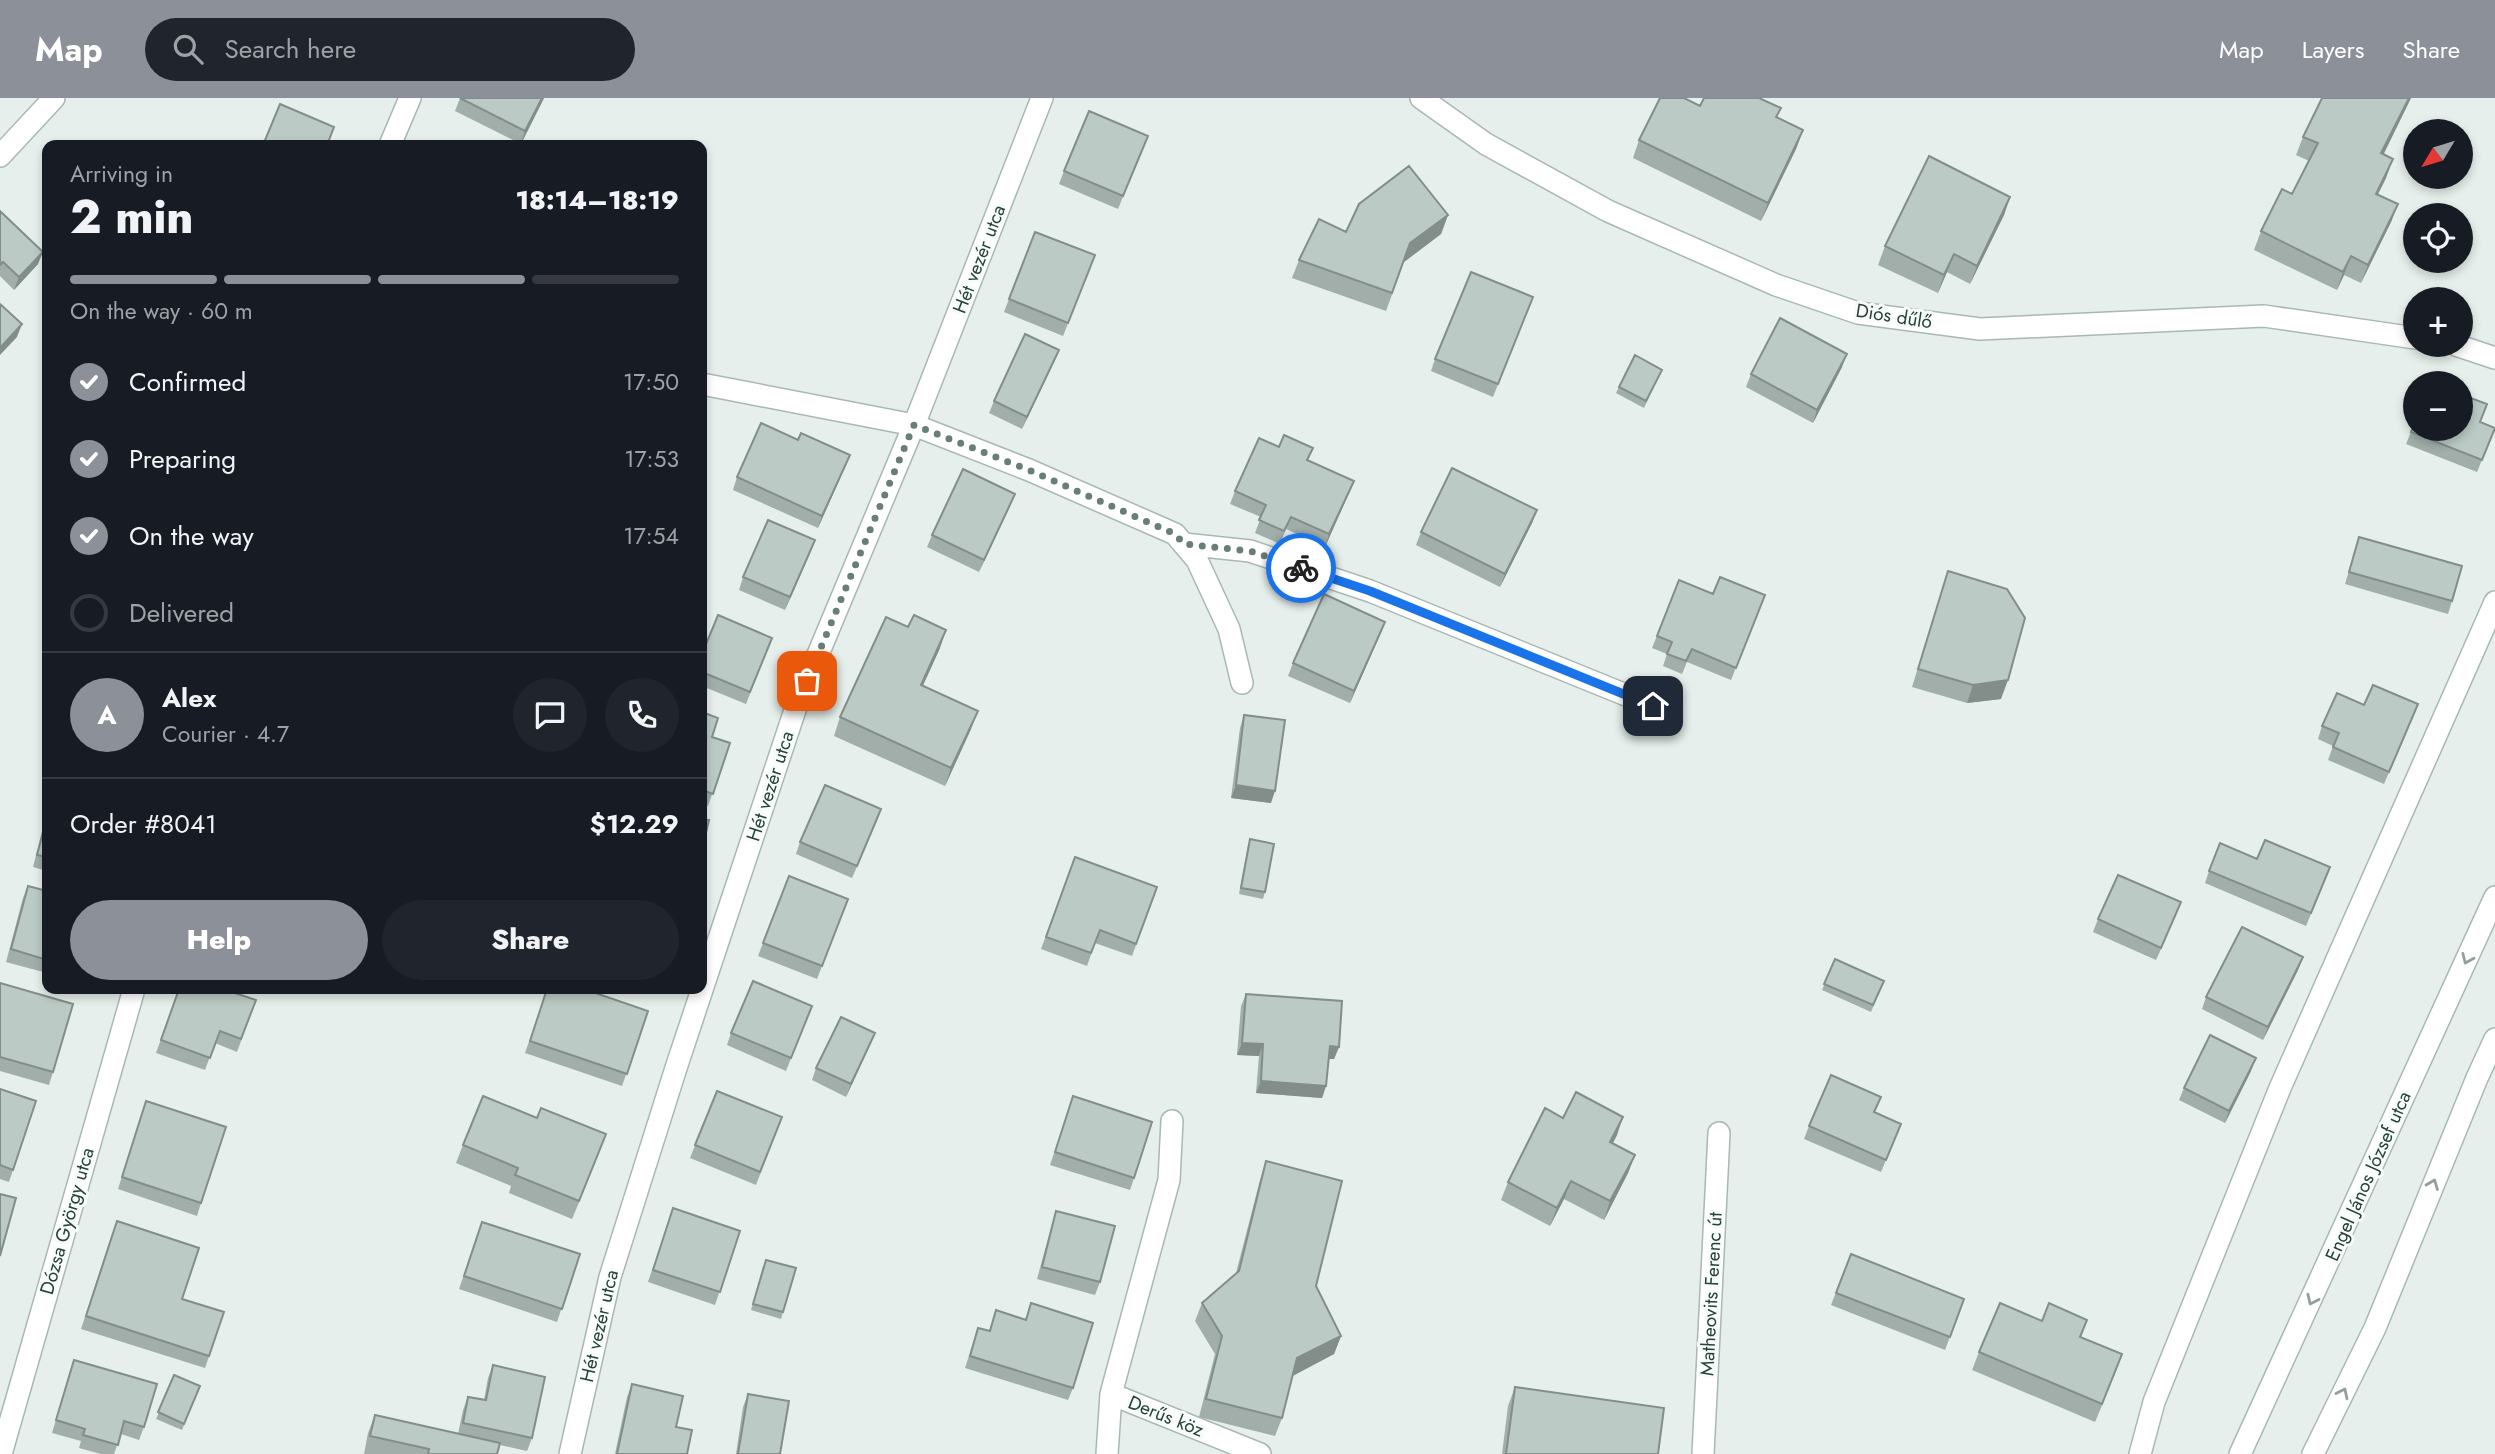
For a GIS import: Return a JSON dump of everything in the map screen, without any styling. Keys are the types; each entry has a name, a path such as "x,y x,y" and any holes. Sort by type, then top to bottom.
{"street":[{"path":"0,156 54,98"},
{"path":"392,140 410,98"},
{"name":"Hét vezér utca","path":"707,975 796,707 914,425 1042,98"},
{"name":"Diós dűlő","path":"1421,98 1486,145 1608,211 1776,285 1858,313 1980,329 2264,316 2403,336"},
{"path":"2473,351 2495,358"},
{"path":"707,385 914,425 1029,470 1175,534 1197,560 1228,629 1242,683"},
{"path":"1184,544 1250,551 1370,591 1653,706"},
{"path":"2140,1454 2154,1402 2280,1088 2495,602"},
{"name":"Engel János József utca","path":"2240,1454 2495,897"},
{"name":"Dózsa György utca","path":"1,1454 133,994"},
{"name":"Hét vezér utca","path":"570,1454 610,1277 701,994"},
{"path":"2313,1454 2375,1328 2495,1039"},
{"path":"1107,1454 1111,1394 1169,1180 1172,1121"},
{"name":"Matheovits Ferenc út","path":"1703,1454 1719,1133"},
{"name":"Derűs köz","path":"1111,1394 1260,1454"}],"building":[{"path":"460,98 542,98 525,131"},
{"path":"1660,98 1684,98 1700,106 1704,98 1759,98 1781,108 1776,117 1803,130 1768,203 1639,140"},
{"path":"2322,98 2409,98 2381,153 2393,159 2376,194 2398,204 2368,265 2351,256 2343,272 2261,231 2282,189 2292,194 2318,143 2303,137"},
{"path":"280,104 334,127 329,140 265,140"},
{"path":"1089,111 1148,136 1123,196 1064,171"},
{"path":"1929,156 2010,197 1977,266 1954,254 1944,275 1885,246"},
{"path":"1409,166 1448,215 1410,243 1392,293 1299,260 1319,219 1346,232 1359,204"},
{"path":"0,211 42,253 19,277 3,262 0,265"},
{"path":"1035,232 1095,255 1068,323 1009,299"},
{"path":"1471,272 1533,297 1498,384 1435,359"},
{"path":"0,304 22,324 0,348"},
{"path":"1780,318 1847,354 1817,410 1751,374"},
{"path":"1025,334 1059,350 1027,417 994,401"},
{"path":"1635,355 1662,370 1646,401 1619,387"},
{"path":"2473,399 2487,404 2480,422 2495,428 2482,460 2434,441 2473,441"},
{"path":"761,423 798,440 801,433 850,455 822,516 737,477"},
{"path":"1284,435 1313,448 1307,460 1354,481 1329,534 1291,517 1284,531 1259,520 1266,505 1235,491 1259,438 1279,447"},
{"path":"1452,468 1537,510 1505,574 1421,532"},
{"path":"963,469 1015,494 984,560 932,535"},
{"path":"768,520 815,540 790,597 743,577"},
{"path":"2359,537 2462,566 2452,601 2349,572"},
{"path":"1948,571 2007,589 2025,618 2008,680 1973,685 1918,669"},
{"path":"1720,577 1765,595 1736,668 1692,649 1686,661 1667,654 1672,642 1657,636 1679,580 1713,594"},
{"path":"1324,594 1385,622 1354,691 1293,663"},
{"path":"718,615 772,638 750,692 707,674 707,642"},
{"path":"914,615 946,630 921,685 978,711 951,768 840,717 886,617 908,627"},
{"path":"2373,685 2418,704 2389,772 2333,747 2339,733 2322,726 2337,693 2364,705"},
{"path":"707,714 718,718 712,737 730,743 713,794 707,792"},
{"path":"1244,715 1285,720 1275,791 1236,785"},
{"path":"825,785 881,809 857,866 800,842"},
{"path":"42,836 42,856 37,855"},
{"path":"1250,839 1274,844 1265,892 1241,888"},
{"path":"2265,840 2330,867 2311,913 2209,871 2220,843 2257,859"},
{"path":"1075,857 1157,887 1136,944 1100,930 1091,953 1046,937"},
{"path":"2118,875 2181,902 2161,948 2098,919"},
{"path":"789,876 848,899 822,966 763,943"},
{"path":"28,886 42,890 42,958 11,949"},
{"path":"2242,927 2303,957 2268,1027 2206,997"},
{"path":"1835,959 1884,981 1873,1005 1824,984"},
{"path":"753,981 812,1006 791,1058 731,1033"},
{"path":"0,983 73,1004 53,1072 0,1057"},
{"path":"177,994 238,994 256,1000 241,1039 220,1031 210,1058 161,1040"},
{"path":"545,994 599,994 648,1011 627,1074 530,1041"},
{"path":"1246,994 1342,1001 1339,1047 1330,1046 1326,1086 1261,1081 1263,1044 1242,1043"},
{"path":"841,1017 875,1033 851,1084 816,1068"},
{"path":"2210,1035 2256,1058 2229,1111 2184,1088"},
{"path":"1831,1075 1881,1097 1874,1112 1901,1124 1886,1160 1809,1126"},
{"path":"0,1089 36,1101 13,1170 0,1165"},
{"path":"717,1091 782,1117 760,1172 695,1145"},
{"path":"1576,1092 1623,1117 1610,1142 1635,1155 1610,1201 1571,1181 1557,1208 1508,1182 1545,1108 1563,1118"},
{"path":"483,1096 537,1118 541,1108 606,1134 579,1201 515,1175 518,1168 463,1145"},
{"path":"1073,1096 1152,1122 1134,1178 1055,1152"},
{"path":"146,1101 226,1127 201,1203 122,1177"},
{"path":"1266,1161 1342,1181 1316,1286 1341,1336 1297,1358 1282,1418 1206,1399 1222,1336 1202,1303 1239,1271"},
{"path":"0,1194 16,1198 0,1256"},
{"path":"673,1208 740,1231 720,1292 653,1270"},
{"path":"1056,1211 1115,1226 1100,1282 1042,1267"},
{"path":"117,1221 199,1248 182,1299 224,1312 209,1356 86,1316"},
{"path":"482,1222 580,1254 562,1309 464,1276"},
{"path":"1851,1254 1964,1299 1950,1337 1836,1293"},
{"path":"766,1260 796,1268 783,1312 753,1304"},
{"path":"1031,1303 1093,1323 1073,1388 970,1356 978,1328 990,1331 996,1310 1026,1320"},
{"path":"2000,1303 2042,1321 2049,1303 2087,1320 2080,1337 2122,1354 2102,1404 1979,1352"},
{"path":"74,1360 157,1384 144,1427 124,1421 118,1445 83,1435 85,1429 56,1420"},
{"path":"493,1365 545,1377 532,1438 463,1423 468,1397 486,1400"},
{"path":"174,1375 200,1386 184,1424 158,1412"},
{"path":"632,1384 683,1396 676,1427 692,1430 687,1454 617,1454"},
{"path":"1515,1387 1664,1408 1658,1454 1506,1454"},
{"path":"748,1394 789,1401 780,1454 738,1454"},
{"path":"375,1415 500,1443 497,1454 428,1454 429,1449 370,1436"}],"way so far":[{"path":"807,681 914,425 1029,470 1175,534 1184,544 1250,551 1301,568"}],"route":[{"path":"1301,568 1370,591 1653,706"}]}
